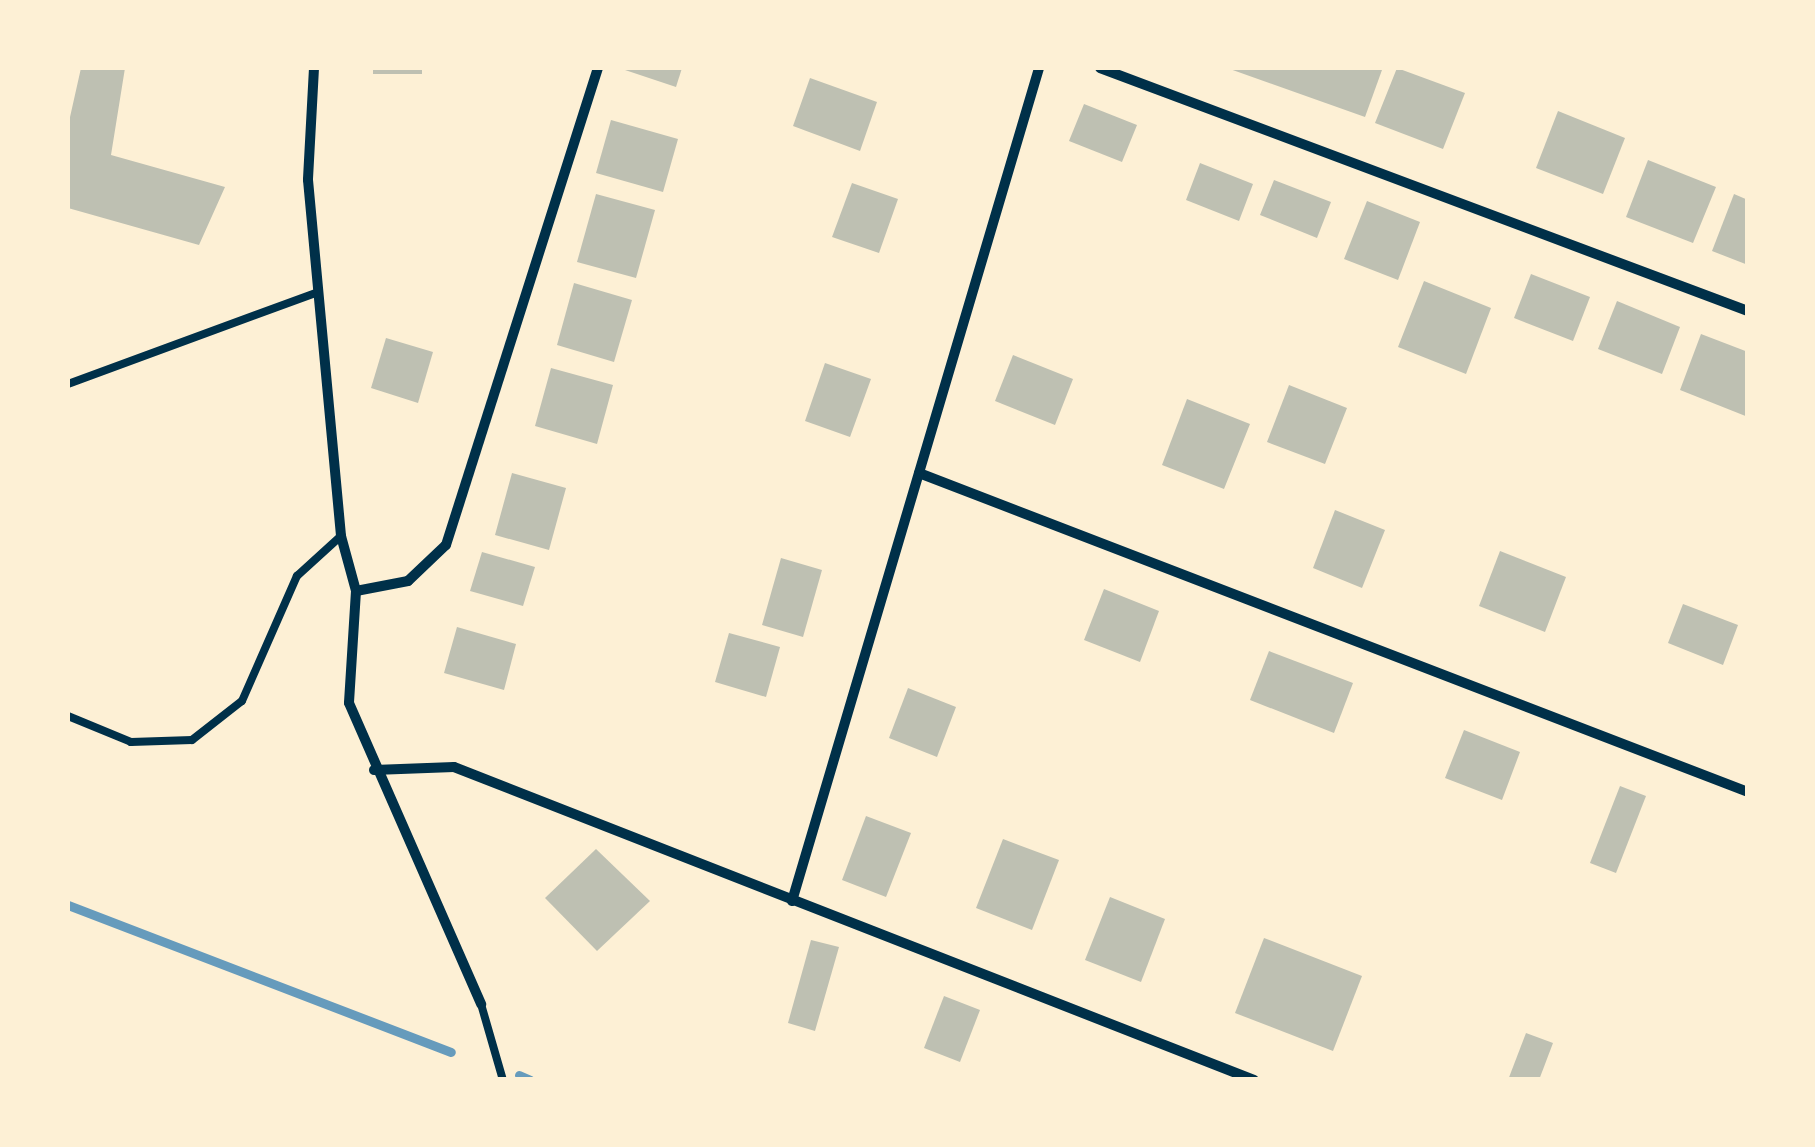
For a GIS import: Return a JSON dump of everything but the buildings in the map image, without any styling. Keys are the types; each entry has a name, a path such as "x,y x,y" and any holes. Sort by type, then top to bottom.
{"street":[{"path":"314,68 308,180 341,536 356,591 349,704 374,770 481,1004"},
{"path":"356,591 408,580 446,545 598,68"},
{"path":"792,901 1040,68"},
{"path":"1100,68 1748,311"},
{"path":"918,473 1748,792"},
{"path":"374,770 454,767 1254,1080"}],"lane":[{"path":"68,384 318,292"},
{"path":"68,716 131,742 192,740 242,701 297,576 341,536"},
{"path":"481,1004 503,1080"}],"waterway":[{"path":"68,905 451,1052"},
{"path":"519,1075 530,1080"}]}
